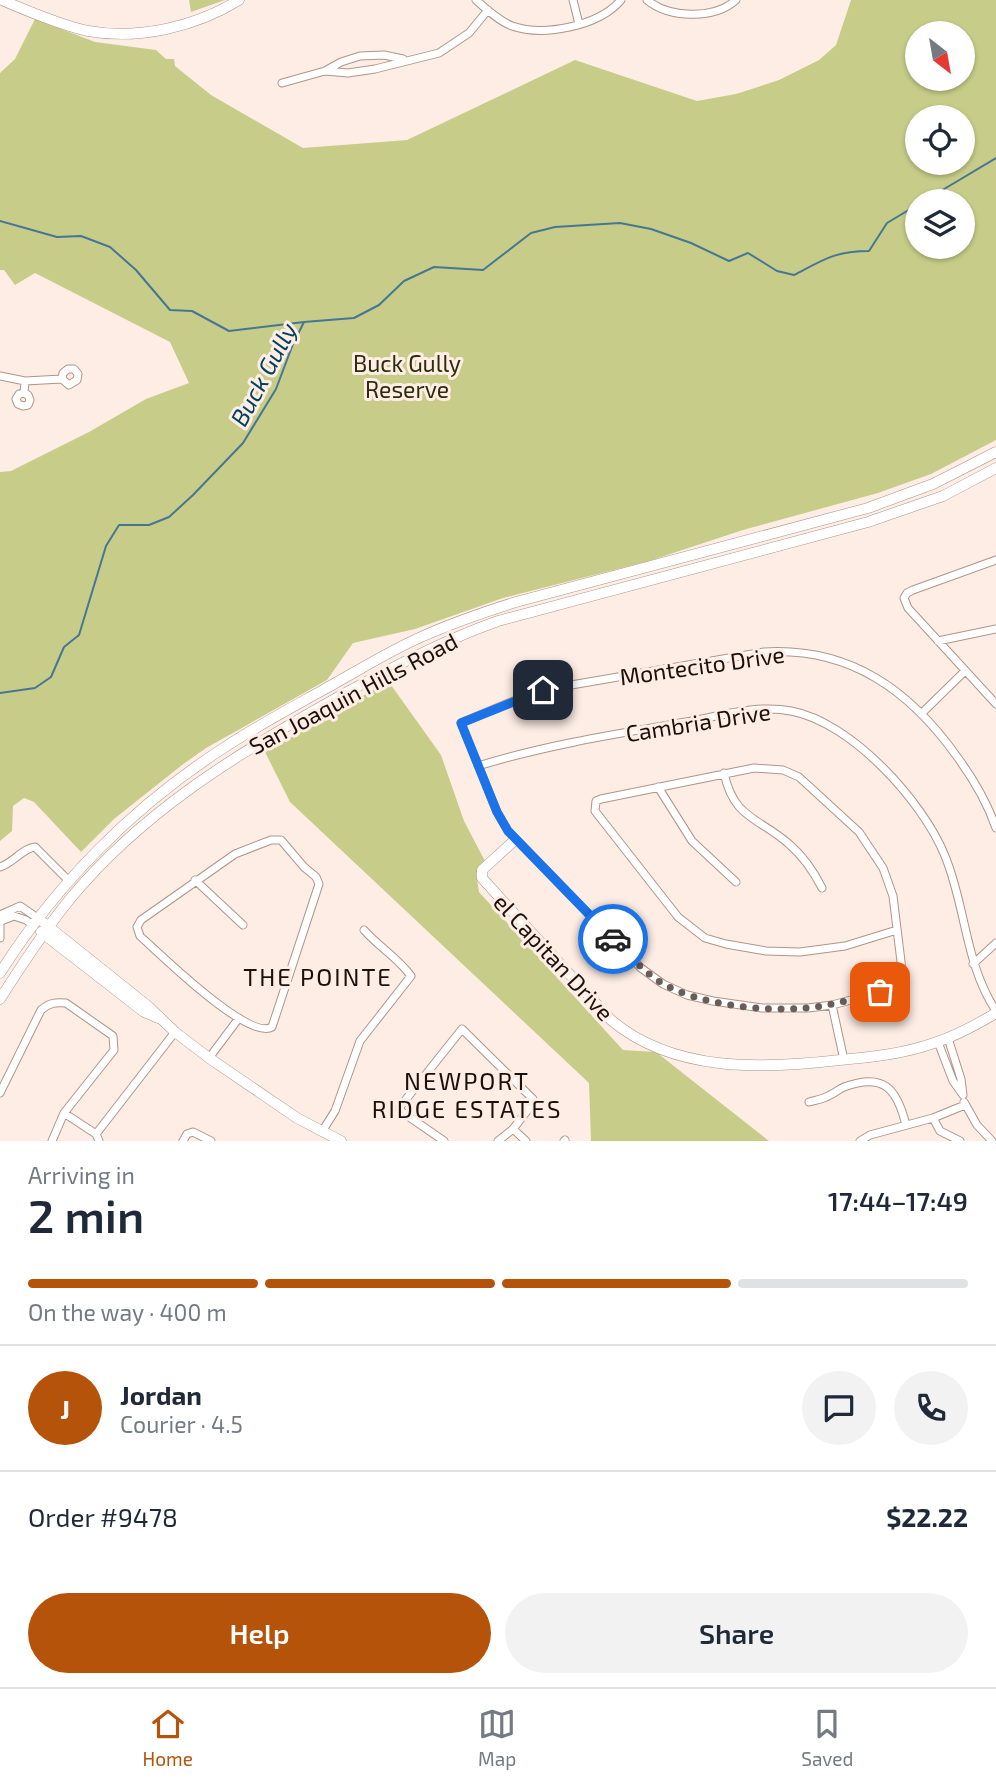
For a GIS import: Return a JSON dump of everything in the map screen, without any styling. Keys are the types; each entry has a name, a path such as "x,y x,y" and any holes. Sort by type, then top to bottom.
{"main road":[{"path":"2,0 86,31 130,33 176,27 202,19 239,0"},
{"name":"San Joaquin Hills Road","path":"0,973 69,881 106,841 142,809 202,763 273,718 421,636 516,602 869,508 933,484 996,452"},
{"name":"San Joaquin Hills Road","path":"0,999 71,898 116,852 182,794 250,748 415,655 453,637 498,621 868,522 943,496 996,468"},
{"name":"el Capitan Drive","path":"515,840 480,874 618,1025 647,1044 680,1056 746,1065 788,1065 890,1055 943,1040 996,1012"},
{"path":"36,923 149,1007 158,1018 209,1058 297,1118 341,1141"}],"street":[{"path":"475,0 512,25 535,30 559,30 579,24 601,15 621,0"},
{"path":"573,0 579,24"},
{"path":"647,0 681,14 706,13 736,0"},
{"path":"325,71 348,73 439,53 469,33 488,10"},
{"path":"282,83 325,71 360,56 384,55 407,60"},
{"path":"0,376 26,381 62,379"},
{"path":"24,393 26,381"},
{"path":"996,560 913,590 904,598 908,608 996,704"},
{"path":"938,641 996,629"},
{"name":"Montecito Drive","path":"478,766 461,723 543,690 781,651 816,654 854,667 895,690 922,713 972,778 996,828"},
{"path":"922,713 965,671"},
{"name":"Cambria Drive","path":"478,766 570,742 756,709 778,709 811,717 838,731 869,756 927,821 945,855 973,964 983,990 996,1012"},
{"path":"478,766 497,812 515,840 641,968 674,990 700,999 796,1009 832,1004 904,986 893,896 876,855 859,832 808,783 793,774 772,767 754,768 601,799 596,801 594,806 599,816 678,917 705,937 726,944 766,951 801,952 845,946 897,930"},
{"path":"724,774 731,797 739,809 799,853 810,865 822,888"},
{"path":"658,787 692,841 736,882"},
{"path":"271,840 281,840 316,877 319,884 272,1027 261,1030 239,1018 205,995 138,932 137,927 141,920 235,854 271,840"},
{"path":"0,867 16,859 28,848 35,847 69,881"},
{"path":"195,880 243,925"},
{"path":"0,938 0,918 14,916 36,923"},
{"path":"323,1130 335,1111 360,1041 411,976 405,967 375,943 364,930"},
{"path":"973,964 996,943"},
{"path":"0,1093 41,1010 57,1002 66,1003 113,1036 116,1043 114,1050 64,1113 52,1141"},
{"path":"832,1004 844,1060"},
{"path":"209,1058 239,1018"},
{"path":"444,1141 399,1108 462,1029 533,1099 533,1103 513,1129 498,1141"},
{"path":"64,1113 97,1138 175,1032"},
{"path":"943,1040 961,1079 965,1105 977,1125 992,1141"},
{"path":"809,1102 828,1097 844,1087 879,1082 888,1087 899,1100 906,1125"},
{"path":"860,1141 870,1135 933,1118 965,1105"},
{"path":"933,1118 940,1130 960,1141"},
{"path":"513,1129 526,1141"},
{"path":"185,1138 193,1132 211,1141"}],"green space":[{"path":"189,0 225,0 191,12"},
{"name":"Buck Gully Reserve","path":"851,0 996,0 996,440 931,474 878,493 743,530 649,561 503,598 415,629 353,643 327,680 206,748 114,819 81,852 34,802 24,798 13,806 12,831 0,841 0,472 11,471 89,432 146,399 189,383 170,342 35,273 15,285 4,270 0,270 0,73 15,59 35,19 95,42 156,50 166,59 174,59 175,66 211,95 303,148 407,140 575,60 697,101 736,94 779,80 819,60 836,45"},
{"path":"392,679 391,685 441,755 464,821 486,863 476,873 479,892 623,1050 656,1052 769,1141 591,1141 589,1083 290,802 265,752"}],"waterway":[{"name":"Buck Gully","path":"944,189 996,158"},
{"name":"Buck Gully","path":"0,693 35,688 51,677 64,647 79,635 106,546 119,525 149,525 169,517 243,443 276,389 304,322 354,318 379,305 404,281 434,267 483,270 531,233 555,227 620,223 651,229 691,243 729,261 748,253 777,271 794,275 838,255 869,251 887,223 905,212"},
{"path":"0,221 57,237 81,236 110,247 136,270 170,310 192,311 229,331 304,322"}],"way so far":[{"path":"613,939 641,968 663,984 700,999 783,1009 832,1004 880,992"}],"district":[{"name":"THE POINTE","path":"318,976"},
{"name":"NEWPORT RIDGE ESTATES","path":"467,1094"}],"route":[{"path":"543,690 461,723 497,812 508,831 613,939"}]}
